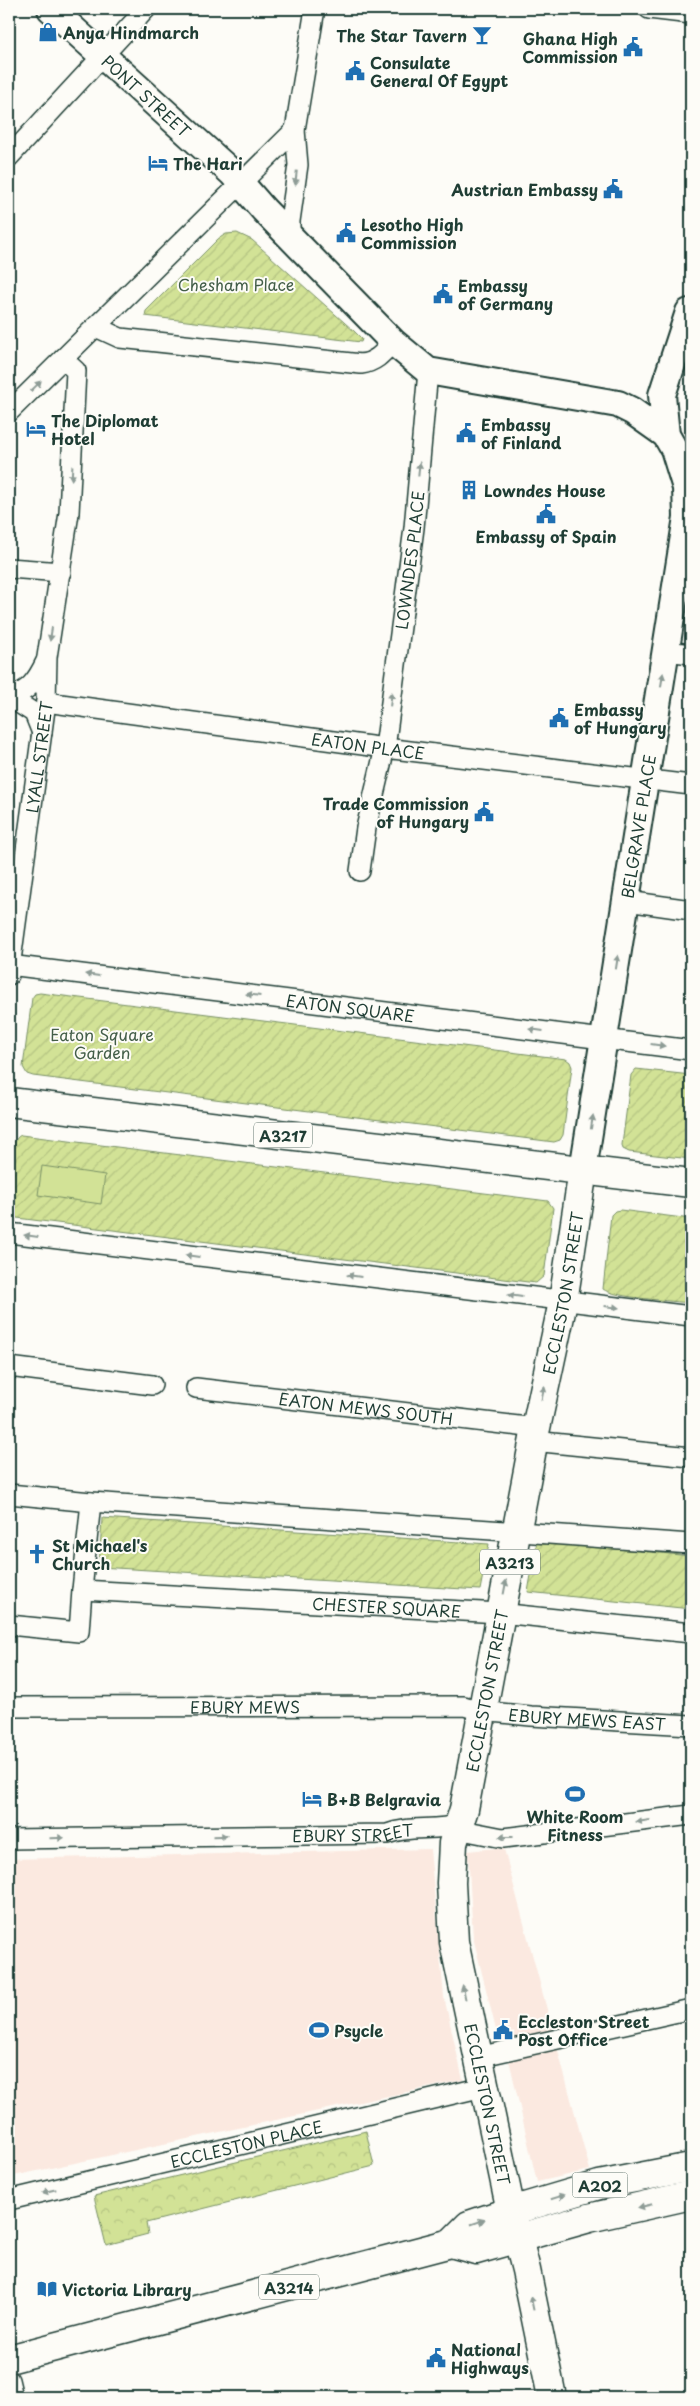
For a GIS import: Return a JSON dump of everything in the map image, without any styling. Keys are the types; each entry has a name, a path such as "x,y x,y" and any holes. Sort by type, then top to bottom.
{"main road":[{"name":"PONT STREET","path":"51,9 242,184"},
{"path":"242,184 290,237 393,342 428,371 618,404 635,403 662,396"},
{"path":"690,304 688,327 691,344"},
{"name":"BELGRAVE PLACE","path":"583,1170 646,780 679,653 687,517 686,488 677,447 662,396 690,304"},
{"path":"618,404 632,411 677,447"},
{"name":"A3217","path":"9,1102 691,1183"},
{"name":"ECCLESTON STREET","path":"552,2397 483,2087 454,1942 451,1870 453,1843 459,1824 534,1435 563,1302 583,1170"},
{"name":"A202","path":"511,2211 593,2187 691,2167"},
{"path":"511,2211 469,2225 452,2243 476,2250 518,2240 589,2218 691,2195"},
{"name":"A3214","path":"9,2359 452,2243"}],"street":[{"path":"9,157 146,9"},
{"path":"290,237 290,221 298,164 295,130 315,9"},
{"path":"648,9 680,11"},
{"path":"9,412 295,130"},
{"path":"96,327 118,338 361,364 371,363 393,342"},
{"name":"LYALL STREET","path":"9,968 46,702 47,658 62,572 69,513 76,371 63,359"},
{"name":"LOWNDES PLACE","path":"360,872 366,828 385,748 414,528 428,371"},
{"path":"9,568 62,572"},
{"name":"LYALL STREET","path":"9,697 21,694 32,686 47,658"},
{"path":"9,697 34,714 42,733"},
{"name":"EATON PLACE","path":"46,702 385,748 691,785"},
{"path":"626,901 691,910"},
{"name":"EATON SQUARE","path":"9,968 605,1038 691,1050"},
{"path":"9,1233 563,1302 691,1316"},
{"path":"9,1367 152,1386"},
{"name":"EATON MEWS SOUTH","path":"196,1388 691,1457"},
{"path":"9,1494 91,1502 691,1544"},
{"path":"9,1626 78,1632 91,1502"},
{"name":"CHESTER SQUARE","path":"82,1590 500,1613 691,1633"},
{"name":"EBURY MEWS","path":"9,1707 464,1706 481,1712"},
{"name":"EBURY MEWS EAST","path":"481,1712 691,1725"},
{"path":"459,1824 467,1831 483,1836 503,1838 691,1815"},
{"name":"EBURY STREET","path":"9,1839 387,1834 395,1831 445,1829 459,1824"},
{"path":"478,2057 691,2009"},
{"name":"ECCLESTON PLACE","path":"9,2200 483,2087"},
{"path":"9,2380 13,2397"}],"shaded area":[{"path":"430,1849 444,1997 463,2080 9,2177 9,1859"},
{"path":"504,1849 590,2170 537,2182 510,2064 497,2034 473,1937 468,1851"}],"green space":[{"name":"Chesham Place","path":"237,233 252,240 354,331 362,339 361,342 145,316 146,311 218,239 226,234"},
{"name":"Eaton Square Garden","path":"40,993 566,1059 572,1067 563,1135 560,1140 554,1142 33,1076 27,1074 23,1067 32,998 35,994"},
{"path":"636,1069 691,1075 691,1159 629,1152 623,1149 631,1075"},
{"path":"21,1135 548,1201 553,1208 544,1276 536,1283 9,1217 10,1159 12,1148"},
{"path":"42,1166 105,1175 101,1204 38,1195"},
{"path":"620,1210 691,1219 691,1303 631,1297 603,1289 611,1215 615,1211"},
{"path":"102,1518 489,1544 480,1590 99,1567"},
{"path":"537,1541 691,1556 691,1609 528,1592"},
{"path":"366,2131 374,2166 146,2223 148,2234 106,2245 94,2196"}],"place":[{"name":"Anya Hindmarch","path":"48,32"},
{"name":"The Star Tavern","path":"482,35"},
{"name":"Ghana High Commission","path":"633,47"},
{"name":"Consulate General Of Egypt","path":"355,71"},
{"name":"The Hari","path":"158,163"},
{"name":"Austrian Embassy","path":"613,189"},
{"name":"Lesotho High Commission","path":"346,233"},
{"name":"Embassy of Germany","path":"443,294"},
{"name":"The Diplomat Hotel","path":"36,429"},
{"name":"Embassy of Finland","path":"466,433"},
{"name":"Lowndes House","path":"469,490"},
{"name":"Embassy of Spain","path":"546,514"},
{"name":"Embassy of Hungary","path":"559,718"},
{"name":"Trade Commission of Hungary","path":"484,812"},
{"name":"St Michael's Church","path":"37,1554"},
{"name":"White Room Fitness","path":"575,1794"},
{"name":"B+B Belgravia","path":"312,1799"},
{"name":"Psycle","path":"319,2030"},
{"name":"Eccleston Street Post Office","path":"503,2030"},
{"name":"Victoria Library","path":"47,2289"},
{"name":"National Highways","path":"436,2358"}]}
